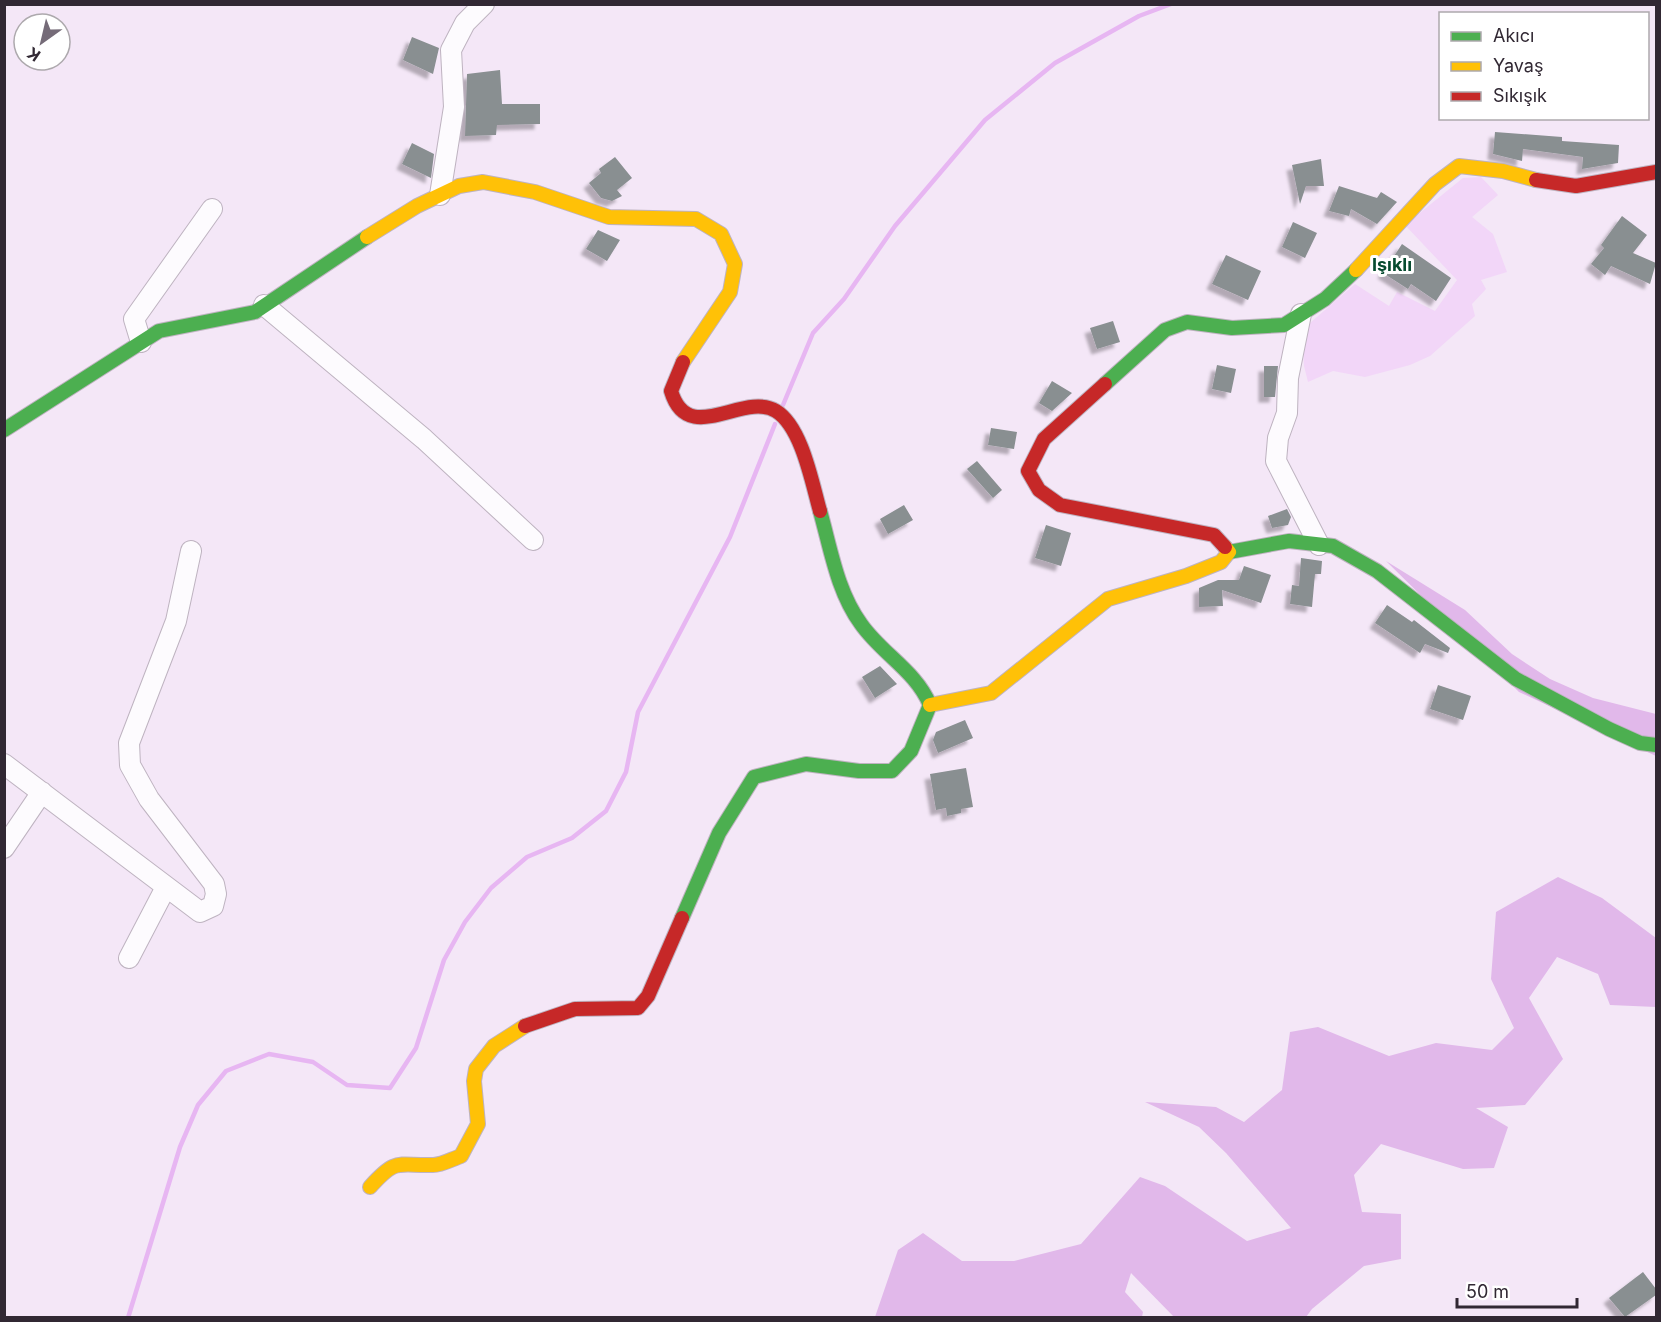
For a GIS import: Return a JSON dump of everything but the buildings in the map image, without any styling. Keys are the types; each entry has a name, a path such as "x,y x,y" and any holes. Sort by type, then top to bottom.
{"street":[{"path":"440,195 454,107 451,50 465,23 484,4"},
{"path":"1228,552 1214,535 1059,505 1039,490 1028,471 1044,439 1165,330 1187,322 1232,328 1284,326 1325,299 1353,274 1435,184 1459,166 1503,171 1523,178 1576,186 1656,172"},
{"path":"4,430 159,331 255,312 339,255 459,186 483,182 535,192 609,217 696,219 721,234 735,264 730,291 677,372 671,392 675,404 685,414 706,417 757,407 776,411 800,438 844,597 862,626 923,688 930,705 911,751 892,771 858,771 806,764 754,777 719,833 648,996 638,1008 620,1010 589,1007 562,1012 522,1026 497,1042 476,1068 474,1095 478,1119 473,1135 461,1156 436,1165 401,1163 387,1168 370,1187"},
{"path":"141,342 134,319 212,209"},
{"path":"264,305 424,439 533,540"},
{"path":"1301,314 1288,378 1287,413 1278,438 1276,461 1319,545"},
{"path":"930,705 991,693 1108,599 1186,576 1221,562 1228,552 1289,541 1333,546 1377,571 1516,679 1609,729 1640,743 1656,745"},
{"path":"4,764 200,912 213,906 216,894 214,884 196,857 149,799 130,765 129,743 176,621 191,551"},
{"path":"4,848 42,792"},
{"path":"129,958 166,887"}],"shaded area":[{"path":"1481,177 1498,195 1472,217 1493,234 1507,272 1481,280 1486,289 1472,304 1475,316 1430,356 1410,365 1365,377 1333,371 1308,382 1304,366 1302,330 1355,284 1389,306 1397,292 1435,311 1457,280 1405,225 1463,178"},
{"path":"1386,561 1465,610 1512,654 1550,679 1593,698 1656,714 1656,756 1519,692"},
{"path":"1558,877 1602,898 1656,938 1656,1007 1610,1005 1598,974 1557,957 1529,998 1563,1059 1525,1105 1476,1108 1508,1127 1494,1168 1463,1169 1381,1144 1354,1175 1362,1212 1401,1214 1401,1259 1364,1266 1312,1309 1306,1317 1174,1317 1131,1273 1125,1292 1143,1312 1142,1317 875,1317 898,1250 923,1233 962,1261 1014,1261 1081,1244 1140,1177 1165,1186 1247,1241 1291,1228 1226,1153 1199,1127 1145,1102 1216,1107 1244,1122 1282,1090 1290,1032 1318,1027 1389,1056 1436,1043 1492,1050 1514,1028 1491,979 1496,912"}],"waterway":[{"path":"783,405 813,333 844,299 895,226 985,120 1055,63 1139,16 1171,4"},
{"path":"128,1318 180,1147 198,1105 226,1071 269,1054 313,1062 347,1085 390,1088 416,1048 444,960 465,922 491,888 527,857 572,838 606,811 626,772 638,712 730,537 775,424"}],"traffic: fast":[{"path":"4,430 159,331 255,312 367,237"},
{"path":"1105,384 1165,330 1187,322 1232,328 1284,325 1325,299 1356,270"},
{"path":"682,918 719,833 754,777 806,764 859,771 892,771 911,751 930,705 908,672 869,635 853,611 840,584 820,511"},
{"path":"1229,552 1289,541 1333,546 1377,571 1516,679 1609,729 1640,743 1656,745"}],"traffic: slow":[{"path":"1356,270 1435,184 1459,166 1503,171 1536,180"},
{"path":"367,237 417,206 459,186 483,182 535,192 609,217 696,219 721,234 735,264 730,292 683,362"},
{"path":"930,705 991,693 1108,599 1186,576 1221,562 1229,552 1225,547"},
{"path":"370,1187 392,1167 404,1164 436,1165 461,1156 478,1124 474,1081 476,1069 494,1046 525,1026"}],"traffic: jam":[{"path":"1536,180 1576,186 1656,172"},
{"path":"683,362 671,391 679,407 690,415 703,417 748,407 763,407 776,411 785,419 793,429 805,456 820,511"},
{"path":"1105,384 1044,439 1028,471 1039,490 1060,505 1214,535 1225,547"},
{"path":"525,1026 575,1009 638,1008 648,996 682,918"}],"district":[{"name":"Işıklı","path":"1392,264"}]}
